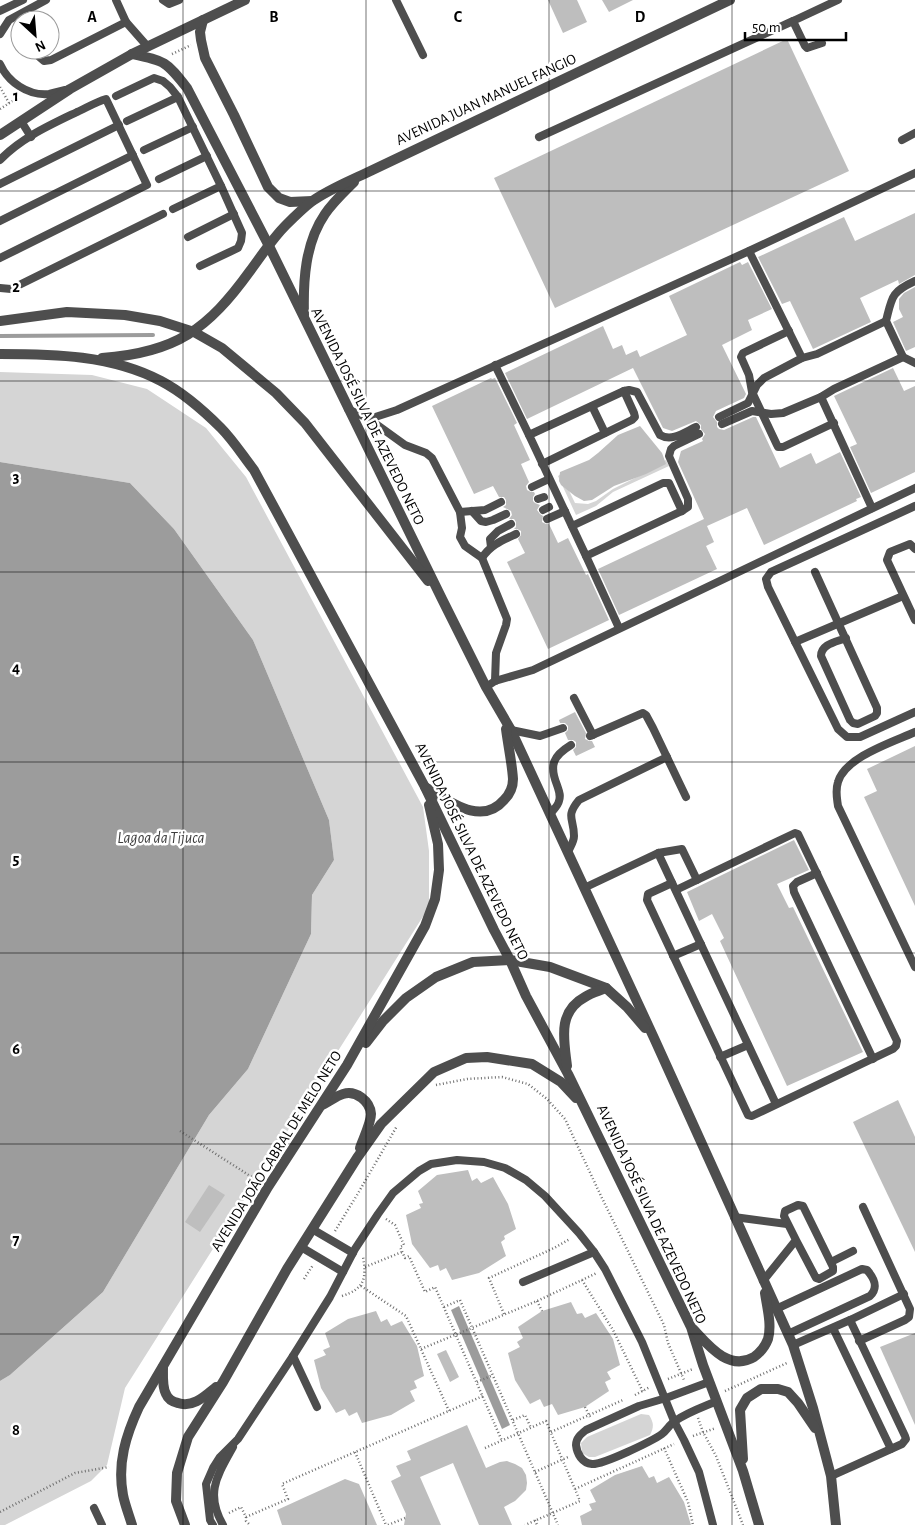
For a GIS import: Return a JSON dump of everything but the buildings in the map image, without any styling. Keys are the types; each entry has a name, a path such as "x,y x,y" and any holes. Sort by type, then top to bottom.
{"street":[{"path":"0,135 70,89 132,54 245,0"},
{"name":"AVENIDA JUAN MANUEL FANGIO","path":"88,358 148,352 178,341 194,332 225,303 284,226 312,201 362,175 730,0"},
{"path":"203,20 200,32 205,58 268,187 279,198 290,202 312,201"},
{"path":"132,54 159,60 167,64"},
{"name":"AVENIDA JOSÉ SILVA DE AZEVEDO NETO","path":"167,64 187,88 208,128 442,599 490,684 654,1038 793,1345 813,1408 831,1476 836,1525"},
{"path":"304,320 303,286 308,255 315,234 325,214 362,175"},
{"name":"AVENIDA JOSÉ SILVA DE AZEVEDO NETO","path":"0,321 67,312 125,314 160,321 194,332 222,348 276,393 305,423 442,599"},
{"name":"AVENIDA JOSÉ SILVA DE AZEVEDO NETO","path":"0,354 88,358 124,366 161,381 196,405 222,429 254,470 425,787 526,996 584,1106 691,1327 709,1382 744,1471 759,1525"},
{"path":"425,787 466,810 485,812 501,804 512,790 513,780 508,726"},
{"name":"AVENIDA JOÃO CABRAL DE MELO NETO","path":"132,1525 123,1495 121,1465 129,1430 139,1407 268,1187 348,1065 425,926 435,899 438,844 425,787"},
{"path":"348,1065 383,1021 406,998 436,977 473,962 510,960 550,967 606,988 627,1007 654,1038"},
{"path":"568,1074 564,1041 564,1020 571,1007 584,997 606,988"},
{"path":"186,1525 176,1501 177,1474 188,1437 223,1382 312,1229 381,1124 434,1072 466,1058 487,1057 532,1064 561,1082 584,1106"},
{"path":"320,1106 344,1094 354,1094 364,1100 371,1115 357,1158"},
{"path":"691,1327 713,1350 723,1357 736,1362 752,1358 763,1350 768,1338 769,1324 764,1283"},
{"path":"163,1367 163,1384 166,1394 172,1401 184,1405 196,1402 223,1382"},
{"path":"744,1471 740,1410 747,1398 761,1389 778,1389 788,1392 798,1403 819,1435"}],"lane":[{"path":"0,11 23,0"},
{"path":"30,10 44,0"},
{"path":"116,0 126,22 148,47"},
{"path":"163,0 163,2 168,4 179,0"},
{"path":"396,0 423,55"},
{"path":"538,137 838,0"},
{"path":"0,34 10,20"},
{"path":"792,21 807,48 822,43"},
{"path":"60,55 126,22"},
{"path":"0,64 3,71 14,84 28,91 48,94 70,89"},
{"path":"116,96 154,78 163,81 178,97 242,234 238,248 200,266"},
{"path":"127,121 178,97"},
{"path":"0,160 15,146 54,123 104,99 107,100 147,185 0,258"},
{"path":"21,121 31,137"},
{"path":"0,184 119,125"},
{"path":"144,150 194,130 208,128"},
{"path":"902,140 915,133"},
{"path":"0,221 133,155"},
{"path":"159,179 207,156"},
{"path":"369,419 397,410 749,251 915,173"},
{"path":"173,210 221,186"},
{"path":"0,288 11,289 163,214"},
{"path":"188,237 234,214"},
{"path":"749,251 802,358"},
{"path":"915,281 902,287 894,294 886,321 903,357 915,363"},
{"path":"886,321 817,354 802,358 764,378 752,392 748,403 720,421 752,411 771,414 783,413 821,397 903,357"},
{"path":"789,331 743,353 741,357 749,375 752,392 778,447 783,447 834,423"},
{"path":"495,365 619,628"},
{"path":"529,435 629,390 637,392 660,436 665,439 671,439 698,430 670,450 670,456 688,500 688,506 682,511 586,556"},
{"path":"542,464 632,420 635,417 634,413 624,391"},
{"path":"821,397 872,508"},
{"path":"592,406 605,433"},
{"path":"348,409 369,419 405,445 426,453 432,458 460,512 462,528 460,537 465,546 482,558 506,618 506,625 496,653 490,684 533,670 915,488"},
{"path":"532,487 549,479"},
{"path":"572,526 663,483 669,483 672,487 682,511"},
{"path":"460,512 485,510 501,502"},
{"path":"915,506 771,572 766,579 768,587 838,729 848,737 860,737 915,712"},
{"path":"472,511 481,521 486,522 506,514"},
{"path":"547,519 565,511"},
{"path":"491,548 490,539 493,534 511,524"},
{"path":"482,558 486,551 516,534"},
{"path":"915,549 910,544 906,545 890,552 887,557 915,620"},
{"path":"815,572 846,638 877,708 875,716 858,724 850,720 821,656 821,651 824,647 846,638"},
{"path":"795,642 903,596"},
{"path":"574,698 591,736 641,713 646,715 654,728 686,798"},
{"path":"508,726 540,736 563,728"},
{"path":"915,732 858,758 846,768 838,781 836,792 838,806 915,967"},
{"path":"550,814 559,801 560,793 552,769 555,758 571,745"},
{"path":"568,852 574,837 570,818 572,809 579,800 667,757"},
{"path":"795,833 798,834 817,873 897,1041 896,1046 894,1049 752,1116 748,1115 646,898 648,894 697,880 795,833"},
{"path":"584,888 658,853 682,849 697,880"},
{"path":"658,853 776,1104"},
{"path":"817,873 797,882 793,886 794,892 873,1059"},
{"path":"673,956 701,944"},
{"path":"720,1057 748,1044"},
{"path":"221,1521 214,1502 214,1489 220,1471 238,1439 330,1297 354,1251 378,1214 393,1193 419,1171 431,1164 457,1160 484,1162 505,1168 526,1180 545,1196 579,1232 594,1252 605,1269 642,1342 674,1421 699,1472 714,1525"},
{"path":"798,1205 803,1206 833,1267 833,1271 819,1279 816,1278 796,1240 784,1216 785,1211 798,1205"},
{"path":"859,1341 909,1317 910,1309 863,1208"},
{"path":"734,1217 788,1224"},
{"path":"312,1229 354,1251"},
{"path":"764,1283 796,1240"},
{"path":"301,1247 343,1272"},
{"path":"830,1262 853,1251"},
{"path":"523,1282 594,1252"},
{"path":"776,1309 862,1269 867,1270 871,1274 876,1287 870,1296 788,1334"},
{"path":"793,1345 834,1328 904,1294"},
{"path":"831,1476 902,1444 906,1439 850,1320"},
{"path":"834,1328 891,1449"},
{"path":"293,1356 316,1407"},
{"path":"709,1382 639,1406 586,1430 580,1435 576,1443 577,1453 583,1462 592,1464 602,1463 652,1440 662,1434 674,1421 717,1401"},
{"path":"213,1525 210,1520 206,1484 220,1457 238,1439"},
{"path":"94,1508 102,1525"}],"path":[{"path":"167,64 172,54 201,40"},
{"path":"0,87 9,103"},
{"path":"0,109 28,91"},
{"path":"430,1089 468,1079 502,1077 528,1084 547,1099 565,1118 664,1325 668,1343 688,1390"},
{"path":"330,1240 398,1124"},
{"path":"180,1132 268,1187"},
{"path":"378,1214 395,1225 404,1245 400,1247 402,1252 405,1258 409,1256 425,1292 435,1287 478,1381 502,1441"},
{"path":"504,1314 489,1278 554,1248 579,1232"},
{"path":"330,1297 336,1298 349,1294 361,1286 366,1270 363,1257 354,1251"},
{"path":"365,1267 402,1252"},
{"path":"304,1279 318,1258"},
{"path":"421,1349 537,1301 605,1269"},
{"path":"582,1280 613,1330 643,1392"},
{"path":"361,1286 406,1316 449,1411"},
{"path":"444,1307 460,1300 492,1376 519,1433 551,1513 558,1525"},
{"path":"537,1301 542,1311"},
{"path":"634,1396 659,1382 703,1365"},
{"path":"478,1381 492,1376"},
{"path":"246,1516 288,1499 282,1484 483,1396"},
{"path":"551,1432 625,1400"},
{"path":"695,1410 716,1456 743,1525"},
{"path":"513,1420 525,1415 531,1428"},
{"path":"485,1448 546,1422 580,1500 525,1525"},
{"path":"575,1489 664,1448 726,1424"},
{"path":"664,1448 688,1502 693,1525"},
{"path":"355,1452 387,1525 404,1518"},
{"path":"535,1472 577,1453"},
{"path":"0,1512 75,1473 121,1465"},
{"path":"221,1521 241,1507 246,1516 246,1521 250,1525"},
{"path":"536,1520 538,1525"}],"shaded area":[{"path":"0,372 92,375 147,389 206,428 246,477 423,807 429,851 429,907 125,1388 107,1465 91,1481 5,1525 0,1525 0,1381 10,1375 103,1292 209,1115 248,1069 311,934 312,895 334,860 329,820 253,640 174,529 130,483 0,462"},
{"path":"666,460 669,466 613,492 596,506 576,515 558,476 561,474 575,503 588,504 661,465 660,463"},
{"path":"641,1414 649,1415 652,1420 653,1427 650,1435 595,1457 589,1457 582,1453 581,1443 587,1437"}],"water":[{"name":"Lagoa da Tijuca","path":"0,462 130,483 174,529 253,640 329,820 334,860 312,895 311,934 248,1069 209,1115 103,1292 10,1375 0,1381"},
{"path":"459,1306 510,1425 502,1429 451,1310"}],"waterway":[{"path":"0,336 153,335"}]}
